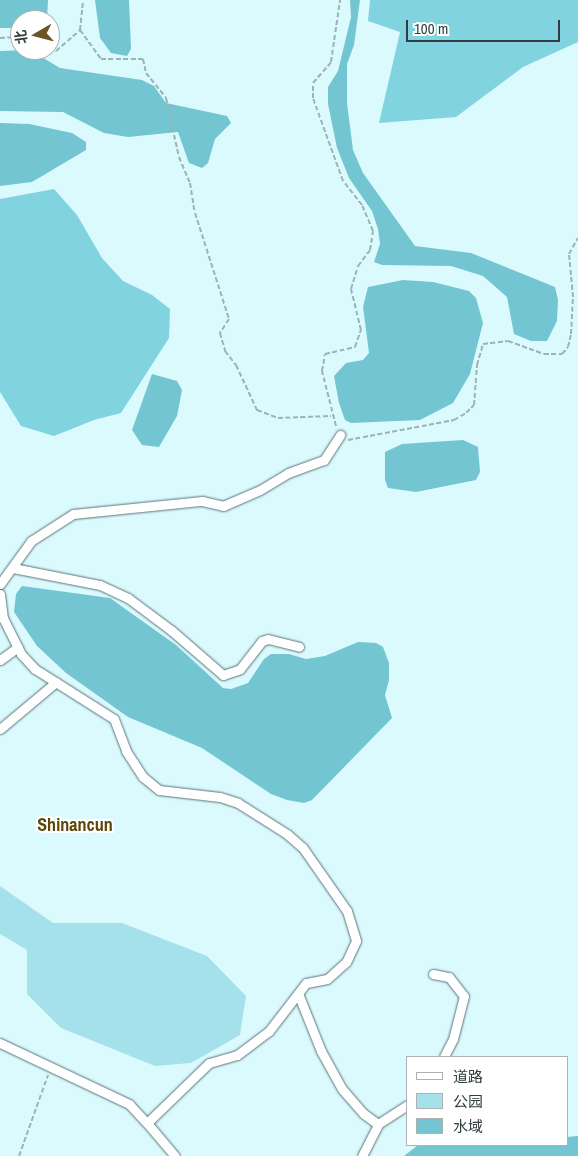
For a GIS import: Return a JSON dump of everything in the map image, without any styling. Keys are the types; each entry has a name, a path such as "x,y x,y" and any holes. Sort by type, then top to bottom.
{"street":[{"path":"0,584 31,541 73,514 202,501 223,506 260,490 288,473 324,460 340,435"},
{"path":"13,568 100,585 128,598 159,620 223,675 240,670 262,641 268,638 299,647"},
{"path":"0,594 3,618 18,647 35,670 114,719 126,751 143,777 160,790 220,797 238,803 287,834 303,848 347,911 356,941 346,962 327,979 306,984 299,996 269,1031 237,1055 209,1064 148,1123"},
{"path":"0,660 18,647"},
{"path":"0,729 56,682"},
{"path":"433,974 449,977 464,996 453,1039 444,1056"},
{"path":"299,996 321,1051 342,1089 364,1114 378,1124"},
{"path":"0,1043 129,1104 148,1123 175,1156"},
{"path":"362,1156 378,1124 406,1106"}],"path":[{"path":"83,0 80,30 101,58 144,59 146,73 166,98 179,157 190,183 195,213 229,319 220,333 225,350 236,365 257,410 278,418 331,416"},
{"path":"340,0 330,62 312,83 313,98 343,181 362,205 373,231 370,250 358,266 351,289 361,330 355,347 325,354 322,371 331,416 340,435 350,440 454,420 466,413 474,406 477,365 484,344 508,341 544,354 562,354 568,347 571,334 573,296 569,254 578,238"},
{"path":"60,47 80,30"},
{"path":"19,1156 50,1068"}],"green space":[{"path":"0,886 53,923 122,923 207,956 246,996 240,1035 191,1063 155,1066 61,1028 27,994 27,950 0,934"}],"shaded area":[{"path":"370,0 578,0 578,42 523,67 456,117 379,123 400,32 368,21"},
{"path":"54,189 77,215 102,258 123,281 152,295 170,309 169,338 121,413 94,420 54,436 21,426 0,392 0,199"}],"water":[{"path":"0,0 48,0 48,10 10,10 10,28 0,28"},
{"path":"95,0 129,0 131,49 127,56 111,53 100,38"},
{"path":"350,0 360,0 354,45 347,64 347,103 353,150 363,173 415,246 471,253 555,287 558,300 557,321 547,341 531,341 514,334 507,297 483,276 451,266 382,265 374,262 380,244 378,229 372,211 349,178 337,148 328,104 328,87 338,71 351,17"},
{"path":"0,51 10,51 10,60 47,60 60,68 142,80 154,86 166,103 227,116 231,123 215,139 208,163 202,168 189,163 178,132 128,137 104,133 63,112 0,111"},
{"path":"0,123 29,124 72,133 86,142 86,150 32,182 0,186"},
{"path":"403,280 433,282 469,291 476,298 483,323 470,374 453,403 420,420 351,423 345,420 339,403 334,376 346,363 363,360 369,353 363,307 368,287"},
{"path":"152,374 177,381 182,390 177,416 159,447 142,445 132,430"},
{"path":"463,440 478,447 480,472 476,480 416,492 388,488 385,480 385,452 402,444"},
{"path":"22,586 110,598 176,645 223,688 231,689 248,683 264,659 271,654 289,654 306,659 325,656 358,642 376,643 383,647 389,663 389,680 385,695 392,718 312,800 304,803 287,800 271,794 202,748 128,717 66,673 37,646 14,612 16,594"},
{"path":"578,1136 578,1156 404,1156 417,1146 568,1146 568,1137"}],"district":[{"name":"Shinancun","path":"75,825"}]}
